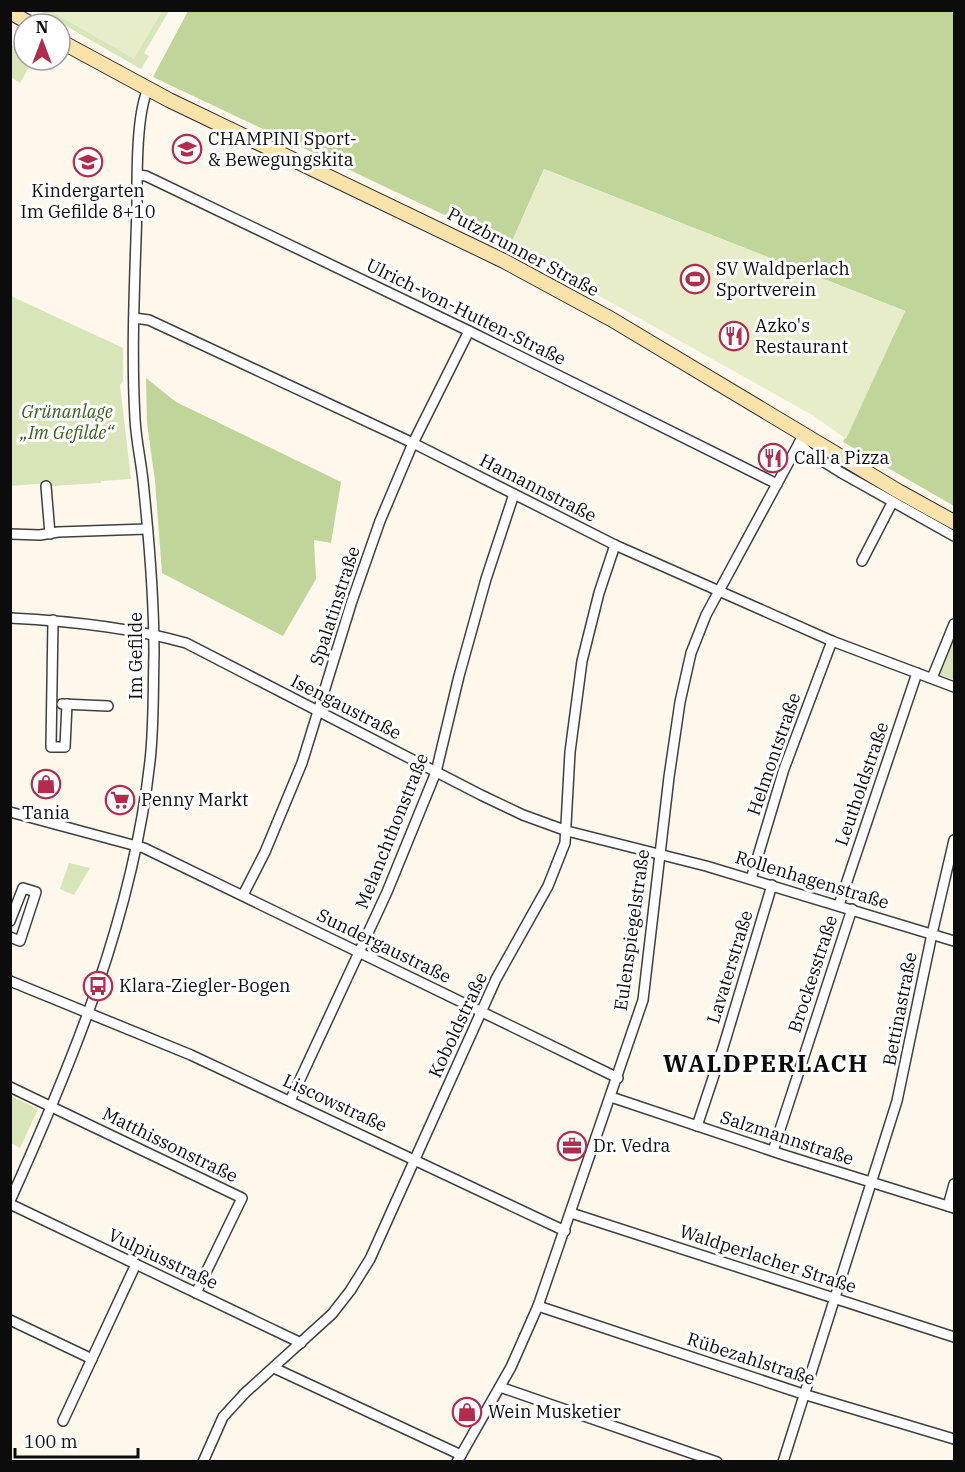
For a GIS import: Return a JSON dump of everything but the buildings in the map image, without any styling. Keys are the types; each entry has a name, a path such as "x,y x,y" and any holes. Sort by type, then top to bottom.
{"main road":[{"name":"Putzbrunner Straße","path":"72,47 148,89 504,261 611,319 801,438 954,522"}],"street":[{"name":"Im Gefilde","path":"10,1203 53,1106 89,1012 122,905 144,801 151,746 154,635 147,529 135,420 134,318 142,101 148,89"},
{"name":"Ulrich-von-Hutten-Straße","path":"138,175 146,176 469,331 777,484"},
{"name":"Hamannstraße","path":"134,318 149,320 413,442 615,545 832,641 954,687"},
{"name":"Spalatinstraße","path":"243,895 265,852 295,783 366,560 413,442 469,331"},
{"name":"Eulenspiegelstraße","path":"459,1458 511,1367 538,1306 643,1000 680,702 689,663 706,615 801,438"},
{"name":"Putzbrunner Straße","path":"801,438 808,452 892,503 954,536"},
{"path":"46,486 50,534"},
{"name":"Melanchthonstraße","path":"290,1101 360,952 413,832 436,772 480,601 514,494"},
{"path":"862,561 892,503"},
{"path":"10,534 147,529"},
{"name":"Koboldstraße","path":"202,1461 223,1418 245,1393 332,1314 370,1259 496,979 548,886 565,843 567,831 570,752 582,661 599,593 615,545"},
{"path":"10,618 53,620 51,747 65,747 67,704"},
{"name":"Isengaustraße","path":"53,620 154,635 186,643 524,815 567,831 660,853"},
{"path":"932,678 954,624"},
{"name":"Helmontstraße","path":"751,879 784,769 832,641"},
{"name":"Leutholdstraße","path":"839,905 917,673"},
{"path":"53,703 108,706"},
{"name":"Sundergaustraße","path":"10,812 144,848 618,1078"},
{"name":"Bettinastraße","path":"783,1461 897,1101 954,840"},
{"name":"Rollenhagenstraße","path":"660,853 954,941"},
{"name":"Lavaterstraße","path":"697,1126 772,885"},
{"path":"10,921 23,888 36,892 20,941 10,937"},
{"name":"Brockesstraße","path":"773,1151 852,909"},
{"path":"10,981 89,1012"},
{"name":"Liscowstraße","path":"89,1012 191,1055 565,1231"},
{"path":"10,1087 53,1106"},
{"name":"Salzmannstraße","path":"611,1097 951,1207"},
{"name":"Matthissonstraße","path":"53,1106 242,1198 196,1293"},
{"path":"951,1207 954,1184"},
{"name":"Vulpiusstraße","path":"10,1203 301,1343"},
{"name":"Waldperlacher Straße","path":"571,1213 954,1336"},
{"path":"63,1421 136,1264"},
{"name":"Rübezahlstraße","path":"538,1306 803,1394 954,1439"},
{"path":"10,1320 92,1359"},
{"path":"274,1368 459,1458"},
{"path":"500,1387 717,1461"}],"green space":[{"path":"51,11 162,11 134,59 72,23 72,12"},
{"path":"162,11 169,11 144,53 149,56 141,69 72,29 72,23 134,58"},
{"path":"188,11 954,11 954,506 843,442 905,311 544,169 510,246 153,77"},
{"path":"11,44 12,72 26,72 20,83 11,77"},
{"name":"SV Waldperlach Sportverein","path":"544,169 905,311 846,439 814,416 510,246"},
{"name":"Grünanlage „Im Gefilde“","path":"11,296 123,348 123,381 120,385 131,479 50,486 49,483 11,486"},
{"path":"146,378 176,402 341,482 331,543 314,540 316,579 283,636 162,573 155,481 147,423"},
{"path":"954,636 954,680 938,674"},
{"path":"69,863 90,868 74,895 60,889"},
{"path":"11,1096 38,1109 20,1148 11,1143"}],"place":[{"name":"CHAMPINI Sport- & Bewegungskita","path":"187,149"},
{"name":"Kindergarten Im Gefilde 8+10","path":"88,162"},
{"name":"SV Waldperlach Sportverein","path":"695,279"},
{"name":"Azko's Restaurant","path":"734,336"},
{"name":"Call a Pizza","path":"773,458"},
{"name":"Tania","path":"46,784"},
{"name":"Penny Markt","path":"120,800"},
{"name":"Klara-Ziegler-Bogen","path":"98,986"},
{"name":"Dr. Vedra","path":"572,1146"},
{"name":"Wein Musketier","path":"467,1412"}],"district":[{"name":"WALDPERLACH","path":"766,1064"}]}
